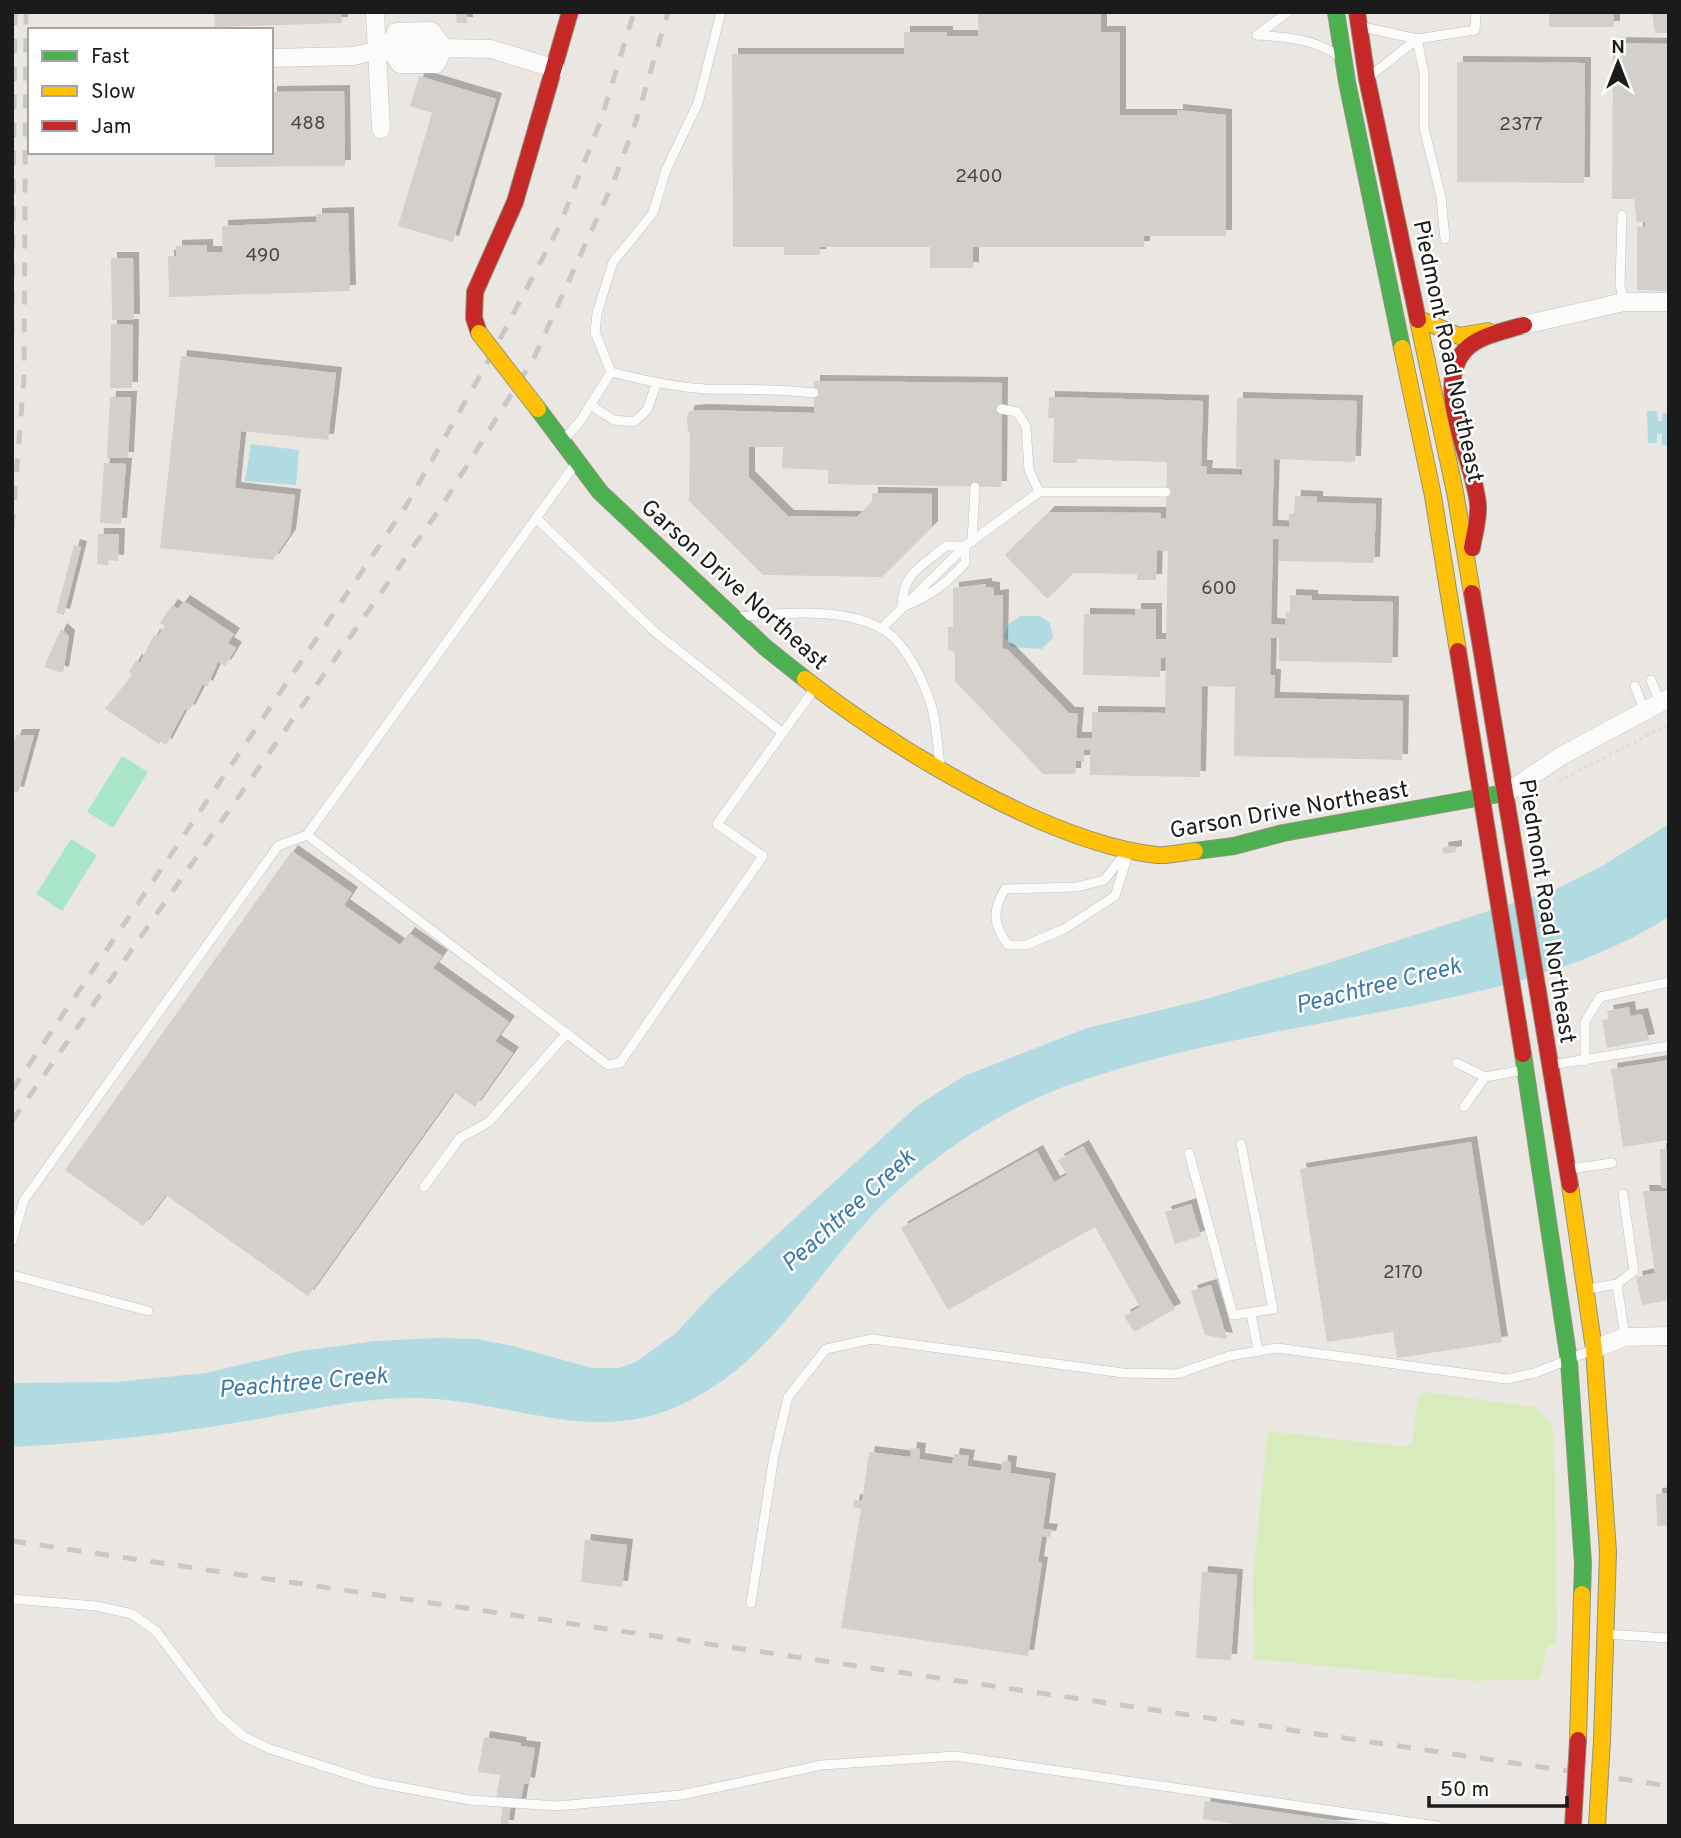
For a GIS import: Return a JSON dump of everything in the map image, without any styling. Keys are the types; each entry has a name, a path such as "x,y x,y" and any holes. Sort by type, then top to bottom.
{"main road":[{"name":"Garson Drive Northeast","path":"570,12 556,69 515,202 475,292 474,318 479,333 600,492 766,648 816,687 940,769 1013,808 1071,835 1159,855 1234,846 1283,833 1506,793"},
{"name":"Piedmont Road Northeast","path":"1336,12 1343,59 1433,496 1483,797 1569,1361 1583,1564 1573,1826"},
{"name":"Piedmont Road Northeast","path":"1357,19 1367,79 1469,569 1594,1349 1608,1552 1597,1826"},
{"path":"1419,319 1460,336 1524,325"},
{"path":"1469,569 1478,505 1453,394 1452,369 1463,351 1475,342 1524,325"}],"street":[{"path":"375,12 383,50 381,129"},
{"path":"273,58 353,55 383,50 396,32 431,31 444,48"},
{"path":"383,50 400,64 436,64 444,48"},
{"path":"444,48 491,49 556,69"},
{"path":"1524,325 1624,302 1669,302"},
{"path":"1506,793 1561,756 1658,703"},
{"path":"1594,1349 1625,1337 1669,1336"}],"lane":[{"path":"611,372 595,332 597,313 613,262 653,213 666,170 698,103 721,12"},
{"path":"1288,12 1257,35 1294,37 1317,44 1343,59"},
{"path":"1357,19 1417,39 1475,30 1476,12"},
{"path":"1367,79 1417,39"},
{"path":"1417,39 1424,74 1424,128 1441,197 1445,239"},
{"path":"1622,215 1620,285 1624,302"},
{"path":"611,372 677,385 814,393"},
{"path":"562,442 611,372"},
{"path":"590,405 614,420 634,422 647,410 657,382"},
{"path":"1001,409 1017,412 1026,426 1029,470 1039,492"},
{"path":"12,1241 24,1200 270,857 278,846 307,835 577,462"},
{"path":"969,544 975,487"},
{"path":"880,629 969,544 1039,492 1166,492"},
{"path":"536,518 655,632 783,733"},
{"path":"902,607 902,587 907,579 946,547 969,544"},
{"path":"733,617 803,610 868,623 887,632 906,654 932,706 940,769"},
{"path":"1651,680 1658,703"},
{"path":"1635,686 1658,703"},
{"path":"307,835 608,1065 620,1063 763,856 717,824 816,687"},
{"path":"1130,848 1115,896 1064,929 1026,946 1008,945 997,930 996,904 1005,889 1077,887 1104,880 1130,848"},
{"path":"1585,1062 1586,1022 1600,997 1669,982"},
{"path":"424,1187 460,1138 488,1122 567,1033"},
{"path":"1549,1065 1585,1062 1669,1046"},
{"path":"1457,1063 1485,1077 1525,1070"},
{"path":"1464,1107 1485,1077"},
{"path":"1189,1153 1233,1315 1251,1313 1273,1309 1241,1144"},
{"path":"1567,1168 1612,1163"},
{"path":"1586,1289 1617,1284 1634,1271 1623,1194"},
{"path":"12,1275 148,1311"},
{"path":"1617,1284 1625,1337"},
{"path":"1251,1313 1258,1351"},
{"path":"751,1603 774,1455 788,1396 826,1349 872,1339 1123,1373 1177,1374 1229,1356 1277,1348 1506,1379 1569,1361 1594,1349"},
{"path":"12,1599 96,1606 132,1614 156,1631 221,1717 243,1736 270,1749 373,1782 470,1800 557,1806 681,1795 822,1765 955,1756 1437,1826"},
{"path":"1605,1634 1667,1638"}],"path":[{"path":"1551,785 1669,724"}],"green space":[{"path":"122,756 148,772 113,828 87,812"},
{"path":"71,839 97,855 62,911 36,894"},
{"path":"1426,1392 1534,1407 1550,1423 1554,1434 1557,1626 1555,1643 1547,1648 1540,1679 1474,1681 1254,1659 1253,1576 1268,1431 1407,1447 1412,1443 1418,1398"}],"water":[{"path":"1647,411 1657,411 1658,421 1662,421 1662,413 1669,413 1669,445 1662,445 1662,433 1657,434 1657,443 1648,443"},
{"path":"251,444 299,450 296,485 245,481"},
{"path":"1020,616 1040,616 1050,623 1053,638 1042,649 1012,647 1004,636 1008,625"},
{"name":"Peachtree Creek","path":"1669,824 1669,917 1602,952 1495,987 1422,1004 1224,1042 1105,1073 1037,1098 981,1128 928,1165 880,1207 790,1316 752,1356 710,1389 676,1407 643,1418 611,1422 548,1417 446,1400 396,1398 346,1403 159,1434 12,1447 12,1383 115,1382 206,1373 300,1351 376,1341 437,1338 477,1339 592,1368 619,1368 636,1362 676,1333 712,1294 917,1106 964,1076 1087,1028 1202,1000 1322,965 1556,889 1602,866"}],"building":[{"path":"214,12 341,12 342,23 215,27"},
{"path":"1101,12 1101,32 1120,32 1120,115 1177,115 1177,110 1226,115 1226,236 1144,236 1144,247 973,247 973,268 930,268 930,247 820,247 820,255 784,255 784,247 733,247 732,54 904,54 904,32 947,32 947,36 978,36 978,13"},
{"path":"1549,12 1614,12 1614,27 1549,27"},
{"path":"1652,12 1669,12 1669,33 1655,33"},
{"path":"466,13 467,23 457,23 456,14"},
{"path":"1613,43 1669,44 1669,291 1637,290 1637,227 1645,227 1645,222 1637,222 1634,199 1612,199"},
{"path":"1457,62 1585,63 1584,183 1457,182"},
{"path":"419,76 496,99 453,242 398,226 432,113 410,106"},
{"path":"344,91 345,166 215,167 215,154 273,154 273,92"},
{"path":"348,213 350,291 169,297 168,256 176,256 176,246 207,245 207,252 223,252 222,226 316,222 316,214"},
{"path":"111,258 133,258 134,320 112,320"},
{"path":"111,324 133,325 132,388 110,388"},
{"path":"181,356 336,373 328,440 241,431 235,488 295,495 290,535 273,560 160,548"},
{"path":"814,381 1002,383 1001,487 828,484 828,470 782,468 783,447 749,447 749,477 788,516 857,517 872,502 872,493 932,494 932,527 882,577 763,575 689,501 690,432 687,417 689,411 703,410 814,413"},
{"path":"110,397 131,397 128,458 107,458"},
{"path":"1049,397 1203,401 1201,466 1207,466 1206,474 1242,475 1242,468 1236,467 1237,398 1357,401 1355,462 1274,459 1272,526 1289,527 1289,514 1294,514 1295,496 1317,497 1317,502 1376,504 1374,563 1279,561 1279,539 1273,539 1271,624 1285,625 1286,612 1290,612 1290,595 1312,596 1312,600 1393,602 1392,663 1279,661 1279,638 1271,638 1270,675 1275,675 1274,698 1403,701 1402,760 1234,756 1235,687 1202,686 1200,777 1090,775 1090,750 1084,749 1084,761 1076,761 1075,774 1043,774 955,681 955,652 948,650 948,627 953,627 953,588 986,584 986,587 994,588 994,596 1003,595 1002,648 1008,650 1069,713 1078,713 1076,738 1092,738 1092,712 1165,713 1166,658 1161,658 1160,677 1083,675 1084,614 1135,615 1135,609 1156,609 1156,639 1166,639 1168,551 1157,550 1156,580 1137,580 1137,574 1073,573 1047,599 1005,555 1049,512 1161,513 1161,518 1166,519 1167,462 1077,459 1077,463 1053,463 1054,418 1048,418"},
{"path":"104,463 126,464 121,524 100,523"},
{"path":"98,534 119,534 118,561 109,560 108,565 97,564"},
{"path":"74,545 81,547 64,615 56,613"},
{"path":"184,601 234,634 228,643 236,648 225,666 218,662 207,687 203,684 189,711 185,709 166,745 161,742 159,744 105,709 132,675 129,672 136,660 140,663 154,635 157,637 165,626 160,623 172,605 178,609"},
{"path":"61,629 69,636 63,673 44,667"},
{"path":"16,735 34,735 18,793 12,791 12,747"},
{"path":"1456,846 1456,852 1443,854 1442,848"},
{"path":"292,851 352,893 344,905 400,945 409,933 442,956 433,968 509,1022 495,1041 513,1053 475,1107 454,1092 308,1296 166,1195 143,1226 65,1170"},
{"path":"1629,1007 1630,1016 1642,1014 1649,1040 1607,1048 1602,1020 1609,1019 1607,1011"},
{"path":"1669,1060 1669,1140 1623,1147 1611,1069"},
{"path":"1471,1142 1502,1342 1397,1358 1393,1332 1327,1342 1300,1169"},
{"path":"1083,1146 1175,1309 1134,1332 1124,1316 1140,1307 1095,1227 948,1310 901,1228 1037,1151 1054,1182 1067,1175 1058,1160"},
{"path":"1660,1149 1669,1149 1669,1188 1661,1188"},
{"path":"1643,1191 1669,1191 1669,1300 1642,1305 1636,1277 1655,1273"},
{"path":"1191,1204 1201,1236 1175,1244 1165,1212"},
{"path":"1211,1285 1227,1339 1205,1335 1191,1291"},
{"path":"911,1448 920,1449 919,1459 952,1464 954,1454 969,1456 967,1466 1001,1471 1002,1461 1011,1462 1010,1473 1050,1479 1043,1529 1052,1530 1050,1537 1042,1536 1038,1562 1042,1563 1028,1656 841,1628 861,1509 853,1507 854,1500 862,1501 869,1452 910,1457"},
{"path":"1669,1493 1669,1526 1657,1526 1656,1494"},
{"path":"585,1540 627,1545 622,1587 581,1582"},
{"path":"1202,1572 1237,1575 1231,1660 1196,1658"},
{"path":"484,1737 535,1748 529,1784 524,1783 520,1805 511,1804 508,1826 500,1826 503,1802 496,1800 500,1775 478,1772"},
{"path":"1205,1801 1359,1826 1249,1826 1203,1819"}],"railway":[{"path":"12,333 15,12"},
{"path":"12,528 24,378 26,12"},
{"path":"12,1090 406,506 491,356 559,227 602,117 634,12"},
{"path":"12,1121 441,507 534,358 613,183 636,121 668,12"},
{"path":"12,1541 1669,1786"}],"traffic: fast":[{"path":"1336,12 1347,82 1402,348"},
{"path":"538,409 600,492 766,648 805,679"},
{"path":"1195,851 1234,846 1283,833 1499,794"},
{"path":"1523,1054 1569,1361 1583,1564 1582,1594"}],"traffic: slow":[{"path":"1419,319 1459,336 1488,331"},
{"path":"1418,320 1455,492 1472,593"},
{"path":"479,333 538,409"},
{"path":"1402,348 1433,496 1458,651"},
{"path":"805,679 881,734 973,788 1021,812 1068,832 1114,847 1157,855 1195,851"},
{"path":"1570,1185 1594,1349 1608,1552 1602,1740"},
{"path":"1578,1740 1582,1594"},
{"path":"1597,1826 1602,1740"}],"traffic: jam":[{"path":"479,333 474,318 475,292 515,202 570,12"},
{"path":"1357,12 1367,79 1418,320"},
{"path":"1472,548 1478,505 1453,404 1452,384 1456,366 1465,350 1477,341 1524,325"},
{"path":"1472,593 1570,1185"},
{"path":"1458,651 1523,1054"},
{"path":"1573,1826 1578,1740"}]}
